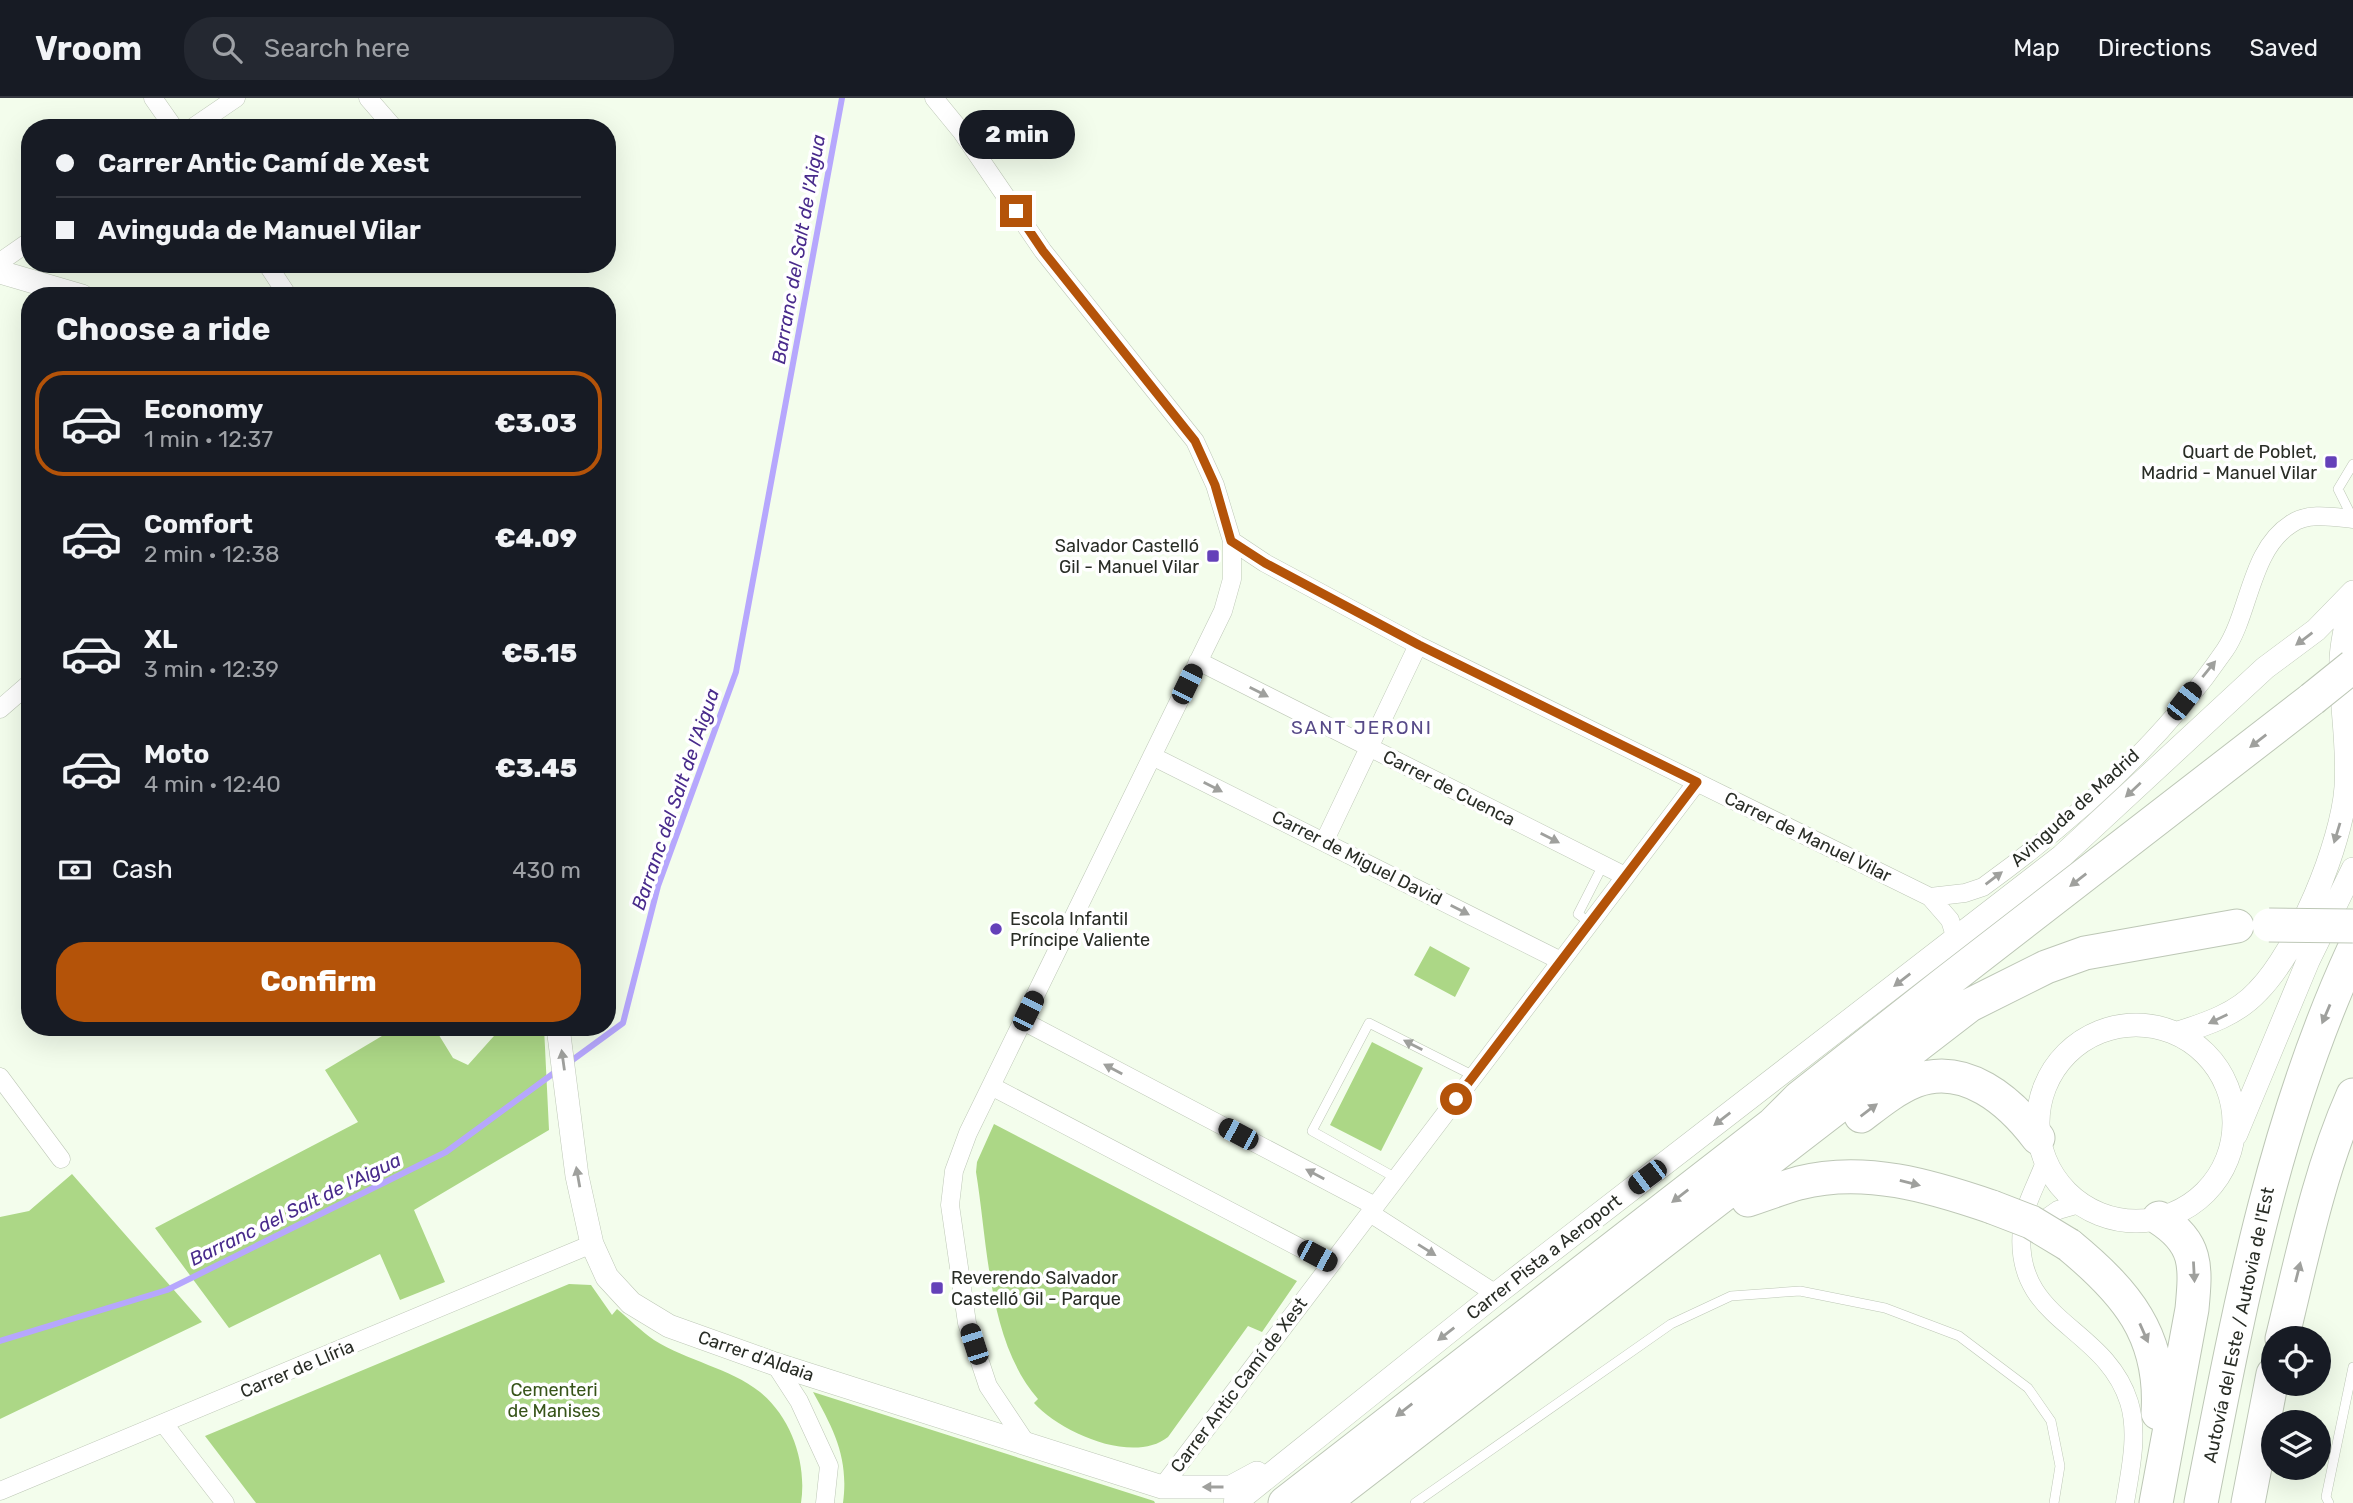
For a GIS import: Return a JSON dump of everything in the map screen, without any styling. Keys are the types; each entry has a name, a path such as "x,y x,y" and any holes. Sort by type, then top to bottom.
{"highway":[{"path":"1285,1503 1773,1124 1799,1098 2353,666"},
{"path":"1773,1124 1804,1108 1958,992 2038,951 2088,936 2142,925 2191,921 2236,926 2353,926"},
{"path":"1323,1503 1757,1166 1970,1005 2046,967 2085,953 2236,926"},
{"name":"Autovía del Este / Autovia de l'Est","path":"2201,1503 2256,1230 2290,1114 2320,1029 2353,951"},
{"path":"1343,1503 1894,1091 1918,1080 1960,1079 1983,1087 2008,1102 2041,1150"},
{"path":"2285,1326 2306,1239 2343,1117 2353,1095"},
{"path":"1748,1200 1801,1182 1841,1177 1892,1179 1992,1207 2031,1222 2069,1245 2126,1297 2145,1333 2157,1365 2160,1389 2150,1503"},
{"path":"2156,1503 2192,1309 2195,1277 2187,1243 2177,1229 2159,1218"},
{"path":"2248,1503 2269,1396"}],"street":[{"path":"153,98 168,119"},
{"path":"205,119 236,98"},
{"path":"368,98 386,119"},
{"path":"934,98 1043,251 1195,441 1215,485 1231,541 1233,579 1223,611 1023,1021 954,1171 950,1205 967,1323 988,1386 1028,1446"},
{"path":"0,262 21,247"},
{"path":"0,272 51,287"},
{"name":"Avinguda de Madrid","path":"1930,897 1965,893 1983,887 2096,795 2148,743 2227,648 2267,550 2291,523 2315,516 2353,519"},
{"name":"Carrer de Manuel Vilar","path":"1231,541 1265,563 1419,645 1930,897 1950,920 1956,939"},
{"path":"2178,1033 2211,1023 2258,992 2285,954 2322,879 2341,821 2346,787 2341,658 2353,594"},
{"name":"Avinguda de Madrid","path":"1956,939 2062,856 2265,668 2316,630 2353,594"},
{"path":"1324,842 1419,645"},
{"name":"Carrer de Cuenca","path":"1198,661 1625,876"},
{"path":"3,700 21,689"},
{"name":"Carrer de Miguel David","path":"1152,756 1561,961"},
{"name":"Carrer Antic Camí de Xest","path":"1166,1495 1331,1264 1697,782"},
{"path":"2041,1150 2059,1186 2079,1204 2118,1220 2159,1218 2195,1200 2225,1167 2308,961 2353,869"},
{"name":"Carrer Pista a Aeroport","path":"1236,1503 1496,1294 1956,939"},
{"path":"1023,1021 1372,1210 1496,1294"},
{"path":"2124,1503 2134,1437 2129,1402 2103,1354 2047,1309 2025,1273 2021,1241 2041,1150 2041,1095 2053,1070 2077,1046 2097,1033 2120,1027 2140,1026 2178,1033 2205,1050 2219,1067 2234,1110 2235,1137"},
{"name":"Carrer d’Aldaia","path":"559,1036 577,1176 592,1244 607,1277 631,1303 669,1326 1166,1495 1231,1487 1297,1452"},
{"path":"0,1077 61,1158"},
{"path":"992,1086 1331,1264"},
{"path":"2021,1241 2043,1219 2058,1210 2079,1204"},
{"name":"Carrer de Llíria","path":"0,1491 592,1244"},
{"path":"775,1364 799,1401 829,1466 825,1503"},
{"path":"164,1424 225,1503"}],"lane":[{"path":"2353,464 2338,489 2341,501 2353,519"},
{"path":"1590,923 1578,914 1603,865"},
{"path":"1396,1178 1312,1131 1369,1023 1474,1076"},
{"path":"1415,1503 1671,1324 1731,1296 1800,1291 1885,1308 1959,1336 2028,1388 2050,1421 2060,1466 2054,1503"},
{"path":"2329,1503 2326,1497 2353,1367"}],"green space":[{"path":"1430,946 1470,968 1455,997 1414,975"},
{"path":"382,1036 440,1036 453,1058 468,1065 494,1036 544,1036 549,1130 414,1210 445,1282 400,1300 380,1254 229,1328 155,1228 358,1122 325,1070"},
{"path":"1372,1042 1423,1068 1381,1151 1330,1125"},
{"path":"994,1124 1297,1281 1262,1332 1248,1326 1168,1437 1153,1445 1136,1448 1098,1441 1061,1424 1034,1403 1038,1399 1021,1376 1009,1350 988,1261 976,1172 977,1162"},
{"path":"72,1174 202,1322 0,1419 0,1217 29,1211"},
{"name":"Cementeri de Manises","path":"569,1284 591,1285 612,1315 617,1309 654,1340 735,1377 760,1392 781,1415 795,1443 802,1473 801,1503 256,1503 205,1436"},
{"path":"813,1392 1155,1503 843,1503 842,1458"}],"waterway":[{"name":"Barranc del Salt de l'Aigua","path":"616,1028 623,1023 658,886 736,672 842,98"},
{"name":"Barranc del Salt de l'Aigua","path":"567,1064 605,1036"},
{"name":"Barranc del Salt de l'Aigua","path":"0,1341 167,1290 446,1152 558,1070"}],"place":[{"name":"Quart de Poblet, Madrid - Manuel Vilar","path":"2331,462"},
{"name":"Salvador Castelló Gil - Manuel Vilar","path":"1213,556"},
{"name":"Escola Infantil Príncipe Valiente","path":"996,929"},
{"name":"Reverendo Salvador Castelló Gil - Parque","path":"937,1288"}],"district":[{"name":"SANT JERONI","path":"1362,727"}],"route":[{"path":"1016,211 1043,251 1195,441 1215,485 1231,541 1265,563 1419,645 1697,782 1456,1099"}]}
